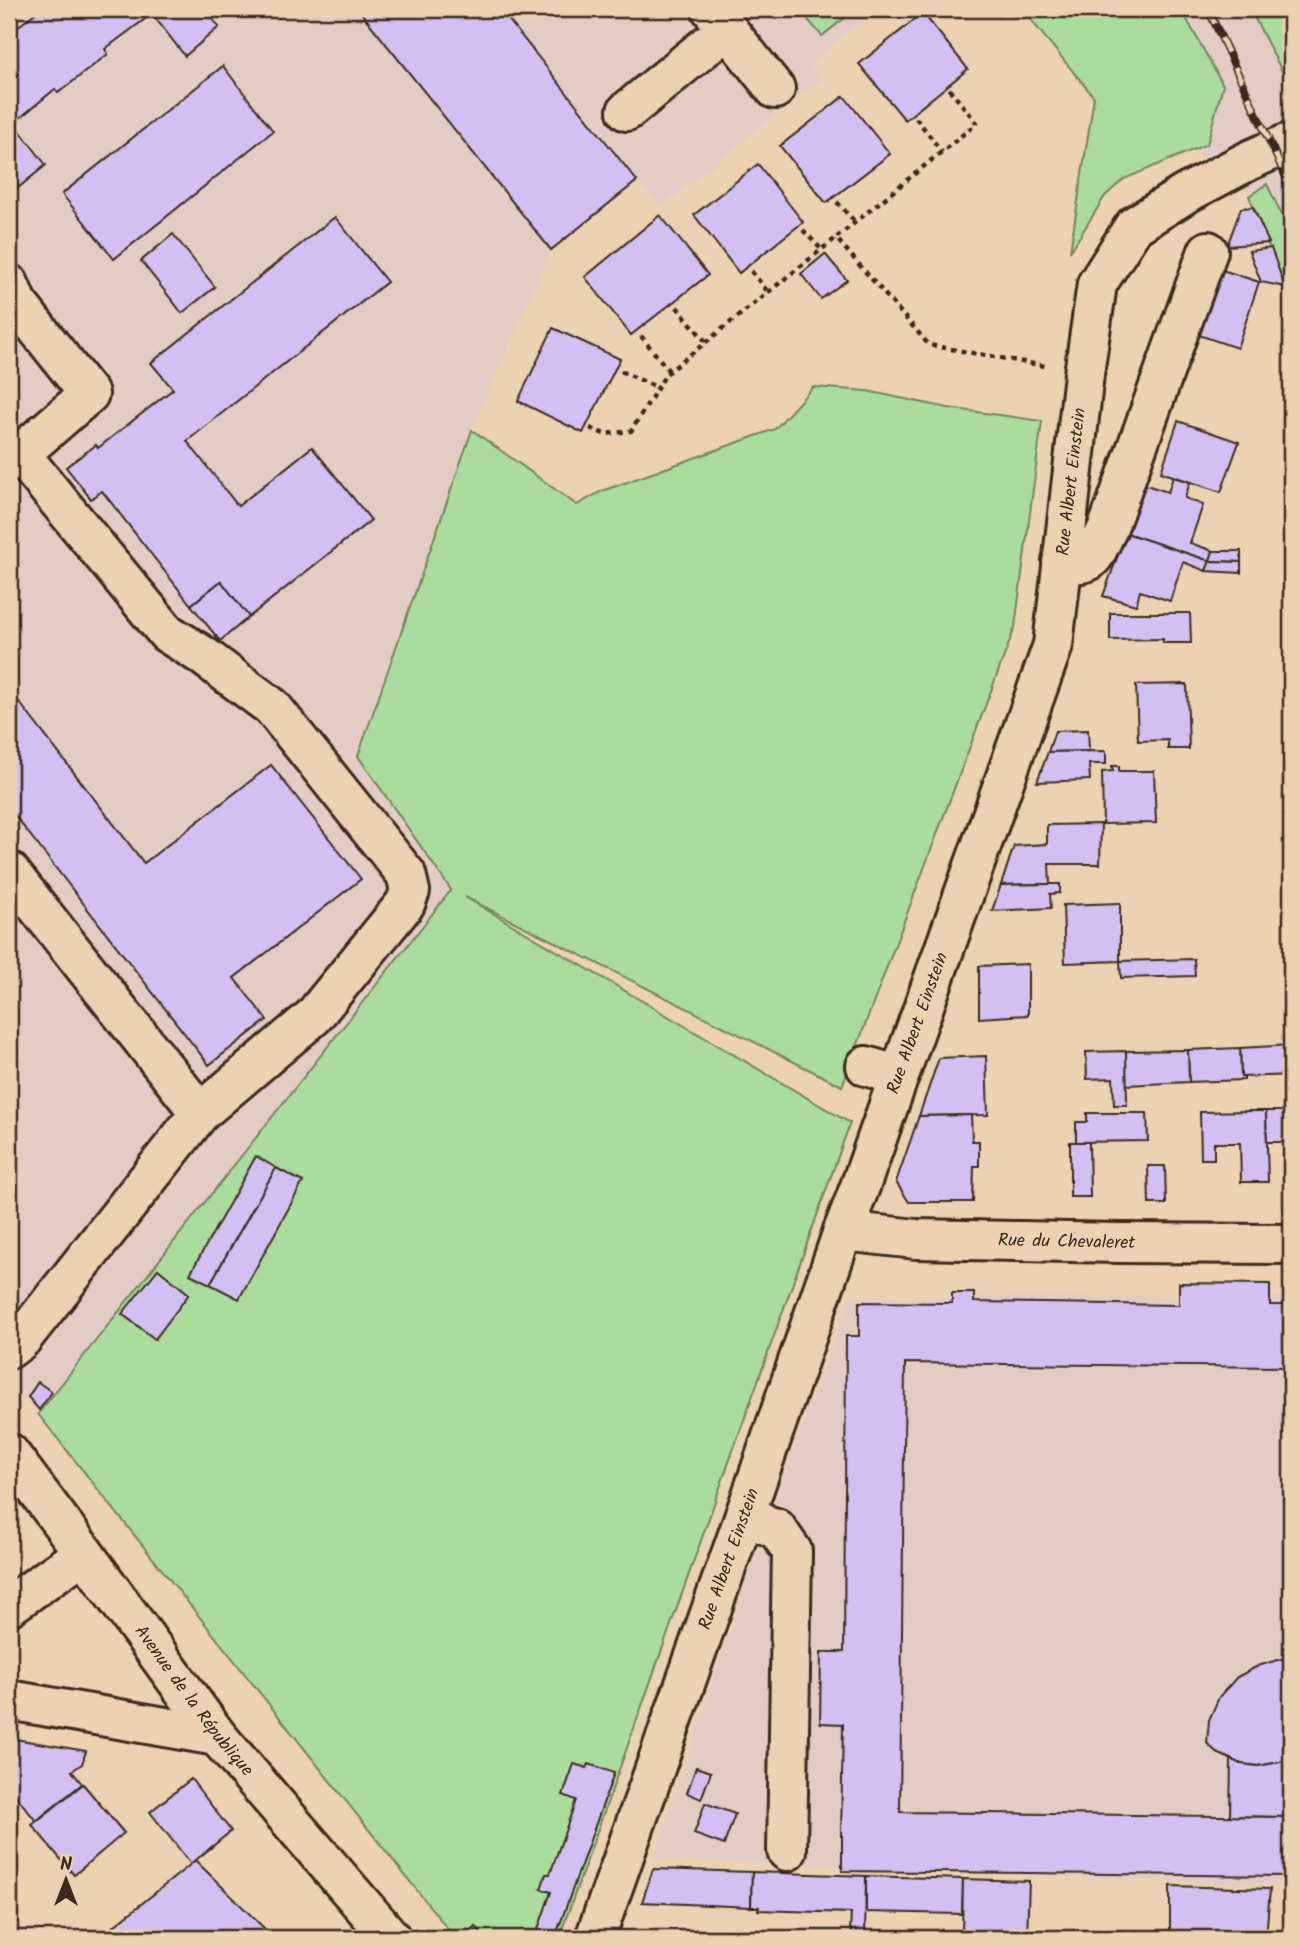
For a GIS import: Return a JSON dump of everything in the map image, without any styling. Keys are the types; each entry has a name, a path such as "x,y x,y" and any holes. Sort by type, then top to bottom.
{"street":[{"path":"627,111 719,19 775,89"},
{"name":"Rue Albert Einstein","path":"595,1938 747,1513 843,1231 862,1184 882,1071 1053,645 1097,284 1134,226 1185,194 1291,142"},
{"path":"1062,562 1082,565 1090,561 1107,530 1208,251"},
{"path":"9,1349 21,1340 200,1113 313,1017 405,904 410,891 406,874 272,707 202,655 167,633 14,458 89,394 15,310"},
{"path":"9,871 200,1113"},
{"name":"Rue du Chevaleret","path":"843,1231 916,1239 1291,1244"},
{"name":"Avenue de la République","path":"9,1453 217,1736 391,1938"},
{"path":"747,1513 776,1528 792,1551 787,1851"},
{"path":"9,1606 83,1553"},
{"path":"9,1700 217,1736"}],"path":[{"path":"590,428 604,434 631,431 670,371 977,123 949,89"},
{"path":"916,118 942,152"},
{"path":"837,202 855,222"},
{"path":"803,230 821,249"},
{"path":"836,238 929,345 1084,374"},
{"path":"751,271 768,292"},
{"path":"677,307 706,342"},
{"path":"641,336 670,371"},
{"path":"621,371 658,388"}],"shaded area":[{"path":"9,9 878,9 810,64 820,80 660,208 637,181 551,250 472,430 358,756 451,889 38,1414 9,1376"},
{"path":"1102,9 1291,9 1291,302 1246,187 1201,157 1100,23"},
{"path":"850,1297 1291,1297 1291,1886 653,1859 766,1525"}],"green space":[{"path":"799,9 856,9 822,36"},
{"path":"1022,9 1181,9 1223,85 1207,144 1124,179 1105,196 1070,252 1094,97"},
{"path":"1250,9 1285,9 1291,23 1291,89"},
{"path":"1267,184 1291,235 1291,302 1249,196"},
{"path":"813,387 867,391 948,408 1042,421 1015,627 842,1086 465,897 850,1123 559,1938 455,1938 38,1414 451,890 358,756 472,430 577,505 602,491 775,429"}],"building":[{"path":"40,9 205,9 219,27 185,56 152,14 105,49 108,54 58,93 55,89 14,123 46,165 13,192 9,187 9,34"},
{"path":"358,9 500,9 637,181 551,250"},
{"path":"923,13 968,69 905,120 859,64"},
{"path":"223,66 273,131 114,259 62,194"},
{"path":"844,96 890,154 826,203 780,146"},
{"path":"758,164 803,222 739,273 694,215"},
{"path":"1253,207 1269,243 1227,246 1241,208"},
{"path":"660,215 708,275 631,335 585,277"},
{"path":"335,217 387,282 187,441 238,506 312,447 371,520 249,617 221,581 191,605 102,491 91,499 66,467 96,445 98,448 173,389 151,363"},
{"path":"173,234 215,287 182,313 141,261"},
{"path":"1271,248 1285,287 1261,282 1249,251"},
{"path":"825,254 847,280 821,299 801,274"},
{"path":"1219,269 1259,282 1237,348 1196,334"},
{"path":"553,328 620,359 583,433 518,401"},
{"path":"1178,421 1239,442 1221,492 1161,472"},
{"path":"1173,477 1190,482 1185,498 1203,505 1190,543 1213,551 1210,561 1126,533 1143,484 1168,492"},
{"path":"1126,533 1210,561 1206,571 1183,562 1170,601 1140,591 1136,605 1103,596"},
{"path":"1213,551 1241,551 1241,562 1210,561"},
{"path":"1210,561 1241,562 1241,573 1206,571"},
{"path":"221,581 249,617 220,641 191,605"},
{"path":"1110,613 1190,613 1191,643 1163,643 1163,639 1110,640"},
{"path":"1187,684 1189,749 1168,749 1168,740 1138,741 1136,685"},
{"path":"9,689 144,863 271,765 361,879 234,978 267,1020 209,1065 9,808"},
{"path":"1088,730 1089,751 1048,752 1055,731"},
{"path":"1106,751 1106,764 1089,764 1090,780 1037,782 1048,752"},
{"path":"1112,766 1119,766 1119,771 1154,771 1156,823 1103,824 1102,772 1113,771"},
{"path":"1101,824 1100,864 1049,864 1050,884 1001,885 1014,846 1047,844 1047,825"},
{"path":"1060,884 1060,893 1050,894 1051,908 992,911 1001,885"},
{"path":"1120,903 1120,961 1065,963 1063,905"},
{"path":"1194,959 1195,976 1121,978 1120,961"},
{"path":"1028,964 1028,1015 979,1018 979,966"},
{"path":"1291,1045 1291,1075 1241,1077 1240,1048"},
{"path":"1240,1048 1241,1077 1244,1077 1244,1080 1189,1082 1188,1050"},
{"path":"1188,1050 1189,1082 1126,1085 1126,1051"},
{"path":"1126,1051 1127,1105 1114,1105 1113,1078 1087,1079 1086,1052"},
{"path":"986,1056 988,1115 919,1116 939,1058"},
{"path":"1266,1111 1268,1182 1241,1182 1240,1143 1214,1143 1214,1159 1201,1159 1200,1112"},
{"path":"1266,1111 1291,1111 1291,1142 1267,1142"},
{"path":"1087,1113 1147,1113 1148,1141 1076,1142 1076,1122 1087,1122"},
{"path":"971,1115 972,1141 979,1141 979,1166 974,1166 973,1202 909,1202 896,1182 919,1116"},
{"path":"1070,1142 1089,1142 1090,1197 1070,1197"},
{"path":"256,1156 276,1168 210,1284 190,1274"},
{"path":"1148,1166 1165,1166 1166,1204 1149,1204"},
{"path":"276,1168 303,1182 239,1299 210,1284"},
{"path":"158,1269 189,1294 155,1339 122,1314"},
{"path":"1179,1283 1270,1284 1270,1305 1291,1305 1291,1367 905,1363 900,1812 1291,1817 1291,1876 842,1871 843,1724 820,1723 821,1652 844,1652 846,1336 859,1336 859,1302 952,1303 952,1293 974,1293 974,1302 1179,1305"},
{"path":"38,1382 52,1392 39,1410 28,1397"},
{"path":"1291,1658 1291,1760 1258,1766 1241,1764 1217,1753 1207,1743 1209,1720 1219,1697 1237,1677 1258,1666"},
{"path":"9,1738 86,1751 82,1764 72,1771 82,1784 36,1821 9,1787"},
{"path":"1231,1759 1241,1764 1258,1766 1291,1760 1291,1817 1230,1816"},
{"path":"574,1764 587,1768 589,1764 614,1773 555,1938 535,1938 551,1892 541,1889 546,1874 550,1874 576,1800 563,1795"},
{"path":"696,1767 711,1772 701,1799 687,1793"},
{"path":"191,1779 231,1831 191,1864 150,1812"},
{"path":"83,1784 124,1833 74,1875 32,1825"},
{"path":"705,1803 735,1814 724,1845 694,1834"},
{"path":"195,1860 274,1938 99,1938 191,1864"},
{"path":"653,1869 752,1872 751,1907 642,1902"},
{"path":"752,1872 866,1876 865,1938 852,1938 851,1913 758,1910 759,1907 751,1907"},
{"path":"866,1876 963,1879 962,1914 866,1912"},
{"path":"963,1879 1029,1881 1027,1938 962,1938"},
{"path":"1170,1886 1270,1889 1266,1938 1170,1938"},
{"path":"476,1926 485,1938 461,1938"}],"railway":[{"path":"1208,9 1291,188"}]}
